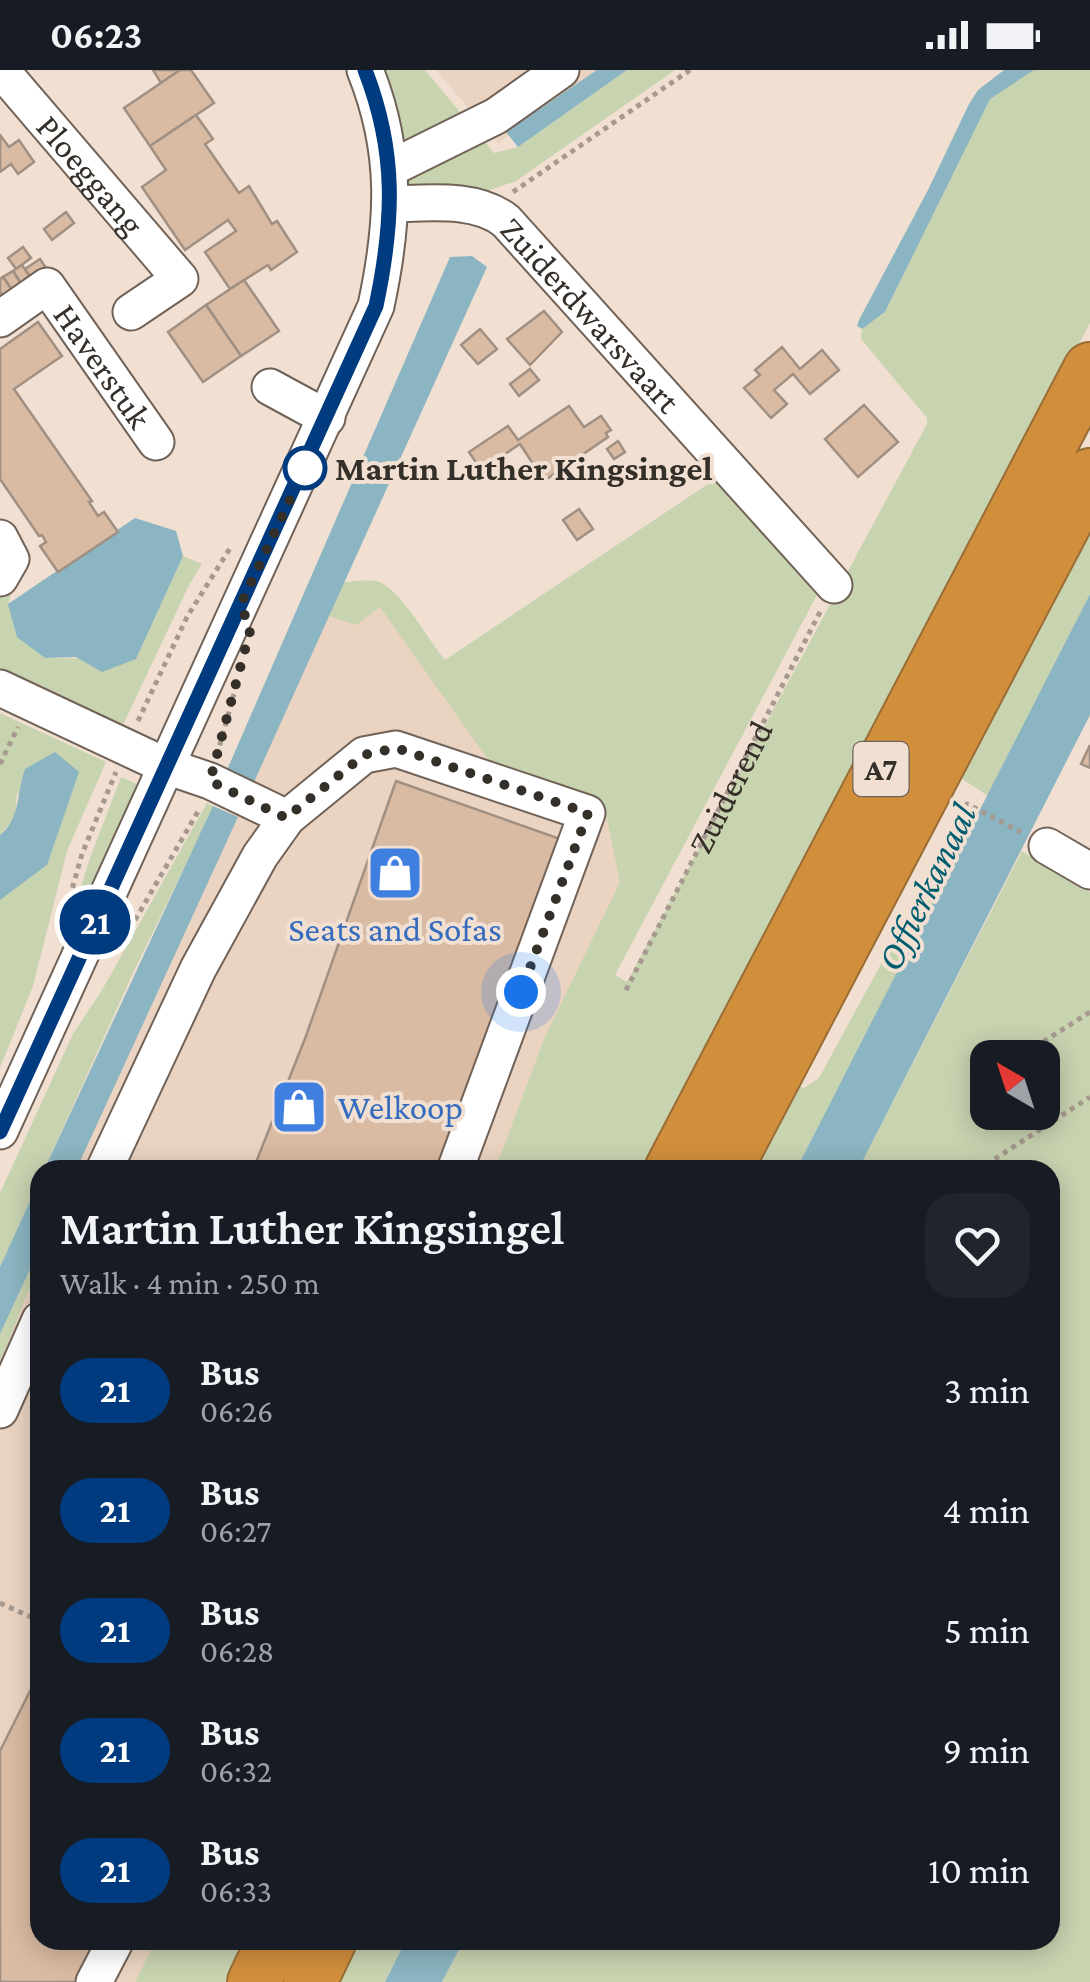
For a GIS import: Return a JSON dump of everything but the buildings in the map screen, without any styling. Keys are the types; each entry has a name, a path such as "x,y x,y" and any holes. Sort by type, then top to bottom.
{"highway":[{"name":"A7","path":"676,1160 1090,368"},
{"name":"A7","path":"730,1160 1090,475"},
{"path":"254,1982 269,1950"},
{"path":"310,1982 325,1950"}],"street":[{"name":"Ploeggang","path":"1,70 180,279"},
{"path":"0,1131 376,306 388,250 388,141 365,70"},
{"path":"390,186 561,70"},
{"name":"Zuiderdwarsvaart","path":"390,186 441,203 490,208 506,221 834,585"},
{"name":"Haverstuk","path":"131,312 180,279"},
{"name":"Haverstuk","path":"0,320 48,286 156,442"},
{"path":"270,387 327,418"},
{"path":"0,538 11,559 0,578"},
{"path":"16,695 286,818"},
{"path":"109,1160 225,917 286,818 364,755 396,748 588,813 459,1160"},
{"path":"0,1410 30,1342"},
{"path":"94,1982 111,1950"}],"path":[{"path":"490,208 690,70"},
{"name":"Zuiderend","path":"626,990 834,585"},
{"path":"114,955 198,814 236,684"},
{"path":"0,764 16,695"},
{"path":"975,807 1061,854"},
{"path":"1046,1040 1090,1012"},
{"path":"993,1160 1090,1097"},
{"path":"0,1603 30,1616"}],"shaded area":[{"path":"436,70 604,70 498,143"},
{"path":"380,594 509,748 660,833 515,1160 66,1160 208,857 319,596"},
{"path":"30,1238 30,1950 164,1950 147,1982 0,1982 0,1304"}],"green space":[{"path":"385,70 425,70 494,153 518,147 627,70 675,70 516,181 484,192 403,186 403,138"},
{"path":"1034,70 1090,70 1090,323 647,1160 499,1160 544,1039 620,882 606,814 598,805 489,761 380,607 356,625 329,616 344,582 373,580 386,586 445,660 714,480 818,593 615,975 627,982 927,424 927,418 861,339 862,329 885,312 990,98"},
{"path":"1090,518 1090,594 988,796 955,774"},
{"path":"183,556 202,564 123,725 0,672 0,598 19,570 8,604 45,658 136,659"},
{"path":"0,713 106,762 67,851 33,986 0,1068 0,900 47,865 17,792 15,818 0,835"},
{"path":"121,777 144,787 54,972 90,858"},
{"path":"207,803 213,806 49,1160 30,1160 30,1201 0,1267 0,1193 73,1034 102,990"},
{"path":"974,823 801,1160 751,1160 792,1083 804,1088 819,1078 955,828"},
{"path":"1022,851 1090,892 1090,1982 442,1982 459,1950 1060,1950 1060,1160 863,1160"},
{"path":"30,1270 30,1287 0,1362 0,1334"},
{"path":"151,1950 241,1950 225,1982 135,1982"},
{"path":"346,1950 401,1950 385,1982 330,1982"}],"water":[{"path":"597,70 627,70 518,147 506,132"},
{"path":"1004,70 1034,70 990,99 885,312 862,329 857,326 859,320 969,104 978,90"},
{"path":"472,256 487,267 254,782 227,770 450,257"},
{"path":"135,518 176,531 183,556 136,659 102,672 76,657 45,658 17,637 8,604"},
{"path":"1090,594 1090,715 863,1160 801,1160"},
{"path":"55,752 79,772 47,865 0,900 0,835 15,814 25,769"},
{"path":"213,806 238,817 81,1160 49,1160"},
{"path":"30,1201 30,1270 0,1334 0,1267"},
{"path":"401,1950 459,1950 442,1982 385,1982"}],"bus line":[{"name":"21","path":"0,1132 376,306 388,250 391,204 388,141 365,70"}],"place":[{"name":"Martin Luther Kingsingel","path":"305,468"},
{"name":"Seats and Sofas","path":"395,873"},
{"name":"Welkoop","path":"299,1107"}],"route":[{"path":"305,468 241,604 250,631 210,781 286,818 364,755 396,748 588,813 521,992"}],"water label":[{"name":"Offierkanaal","path":"926,887"}]}
